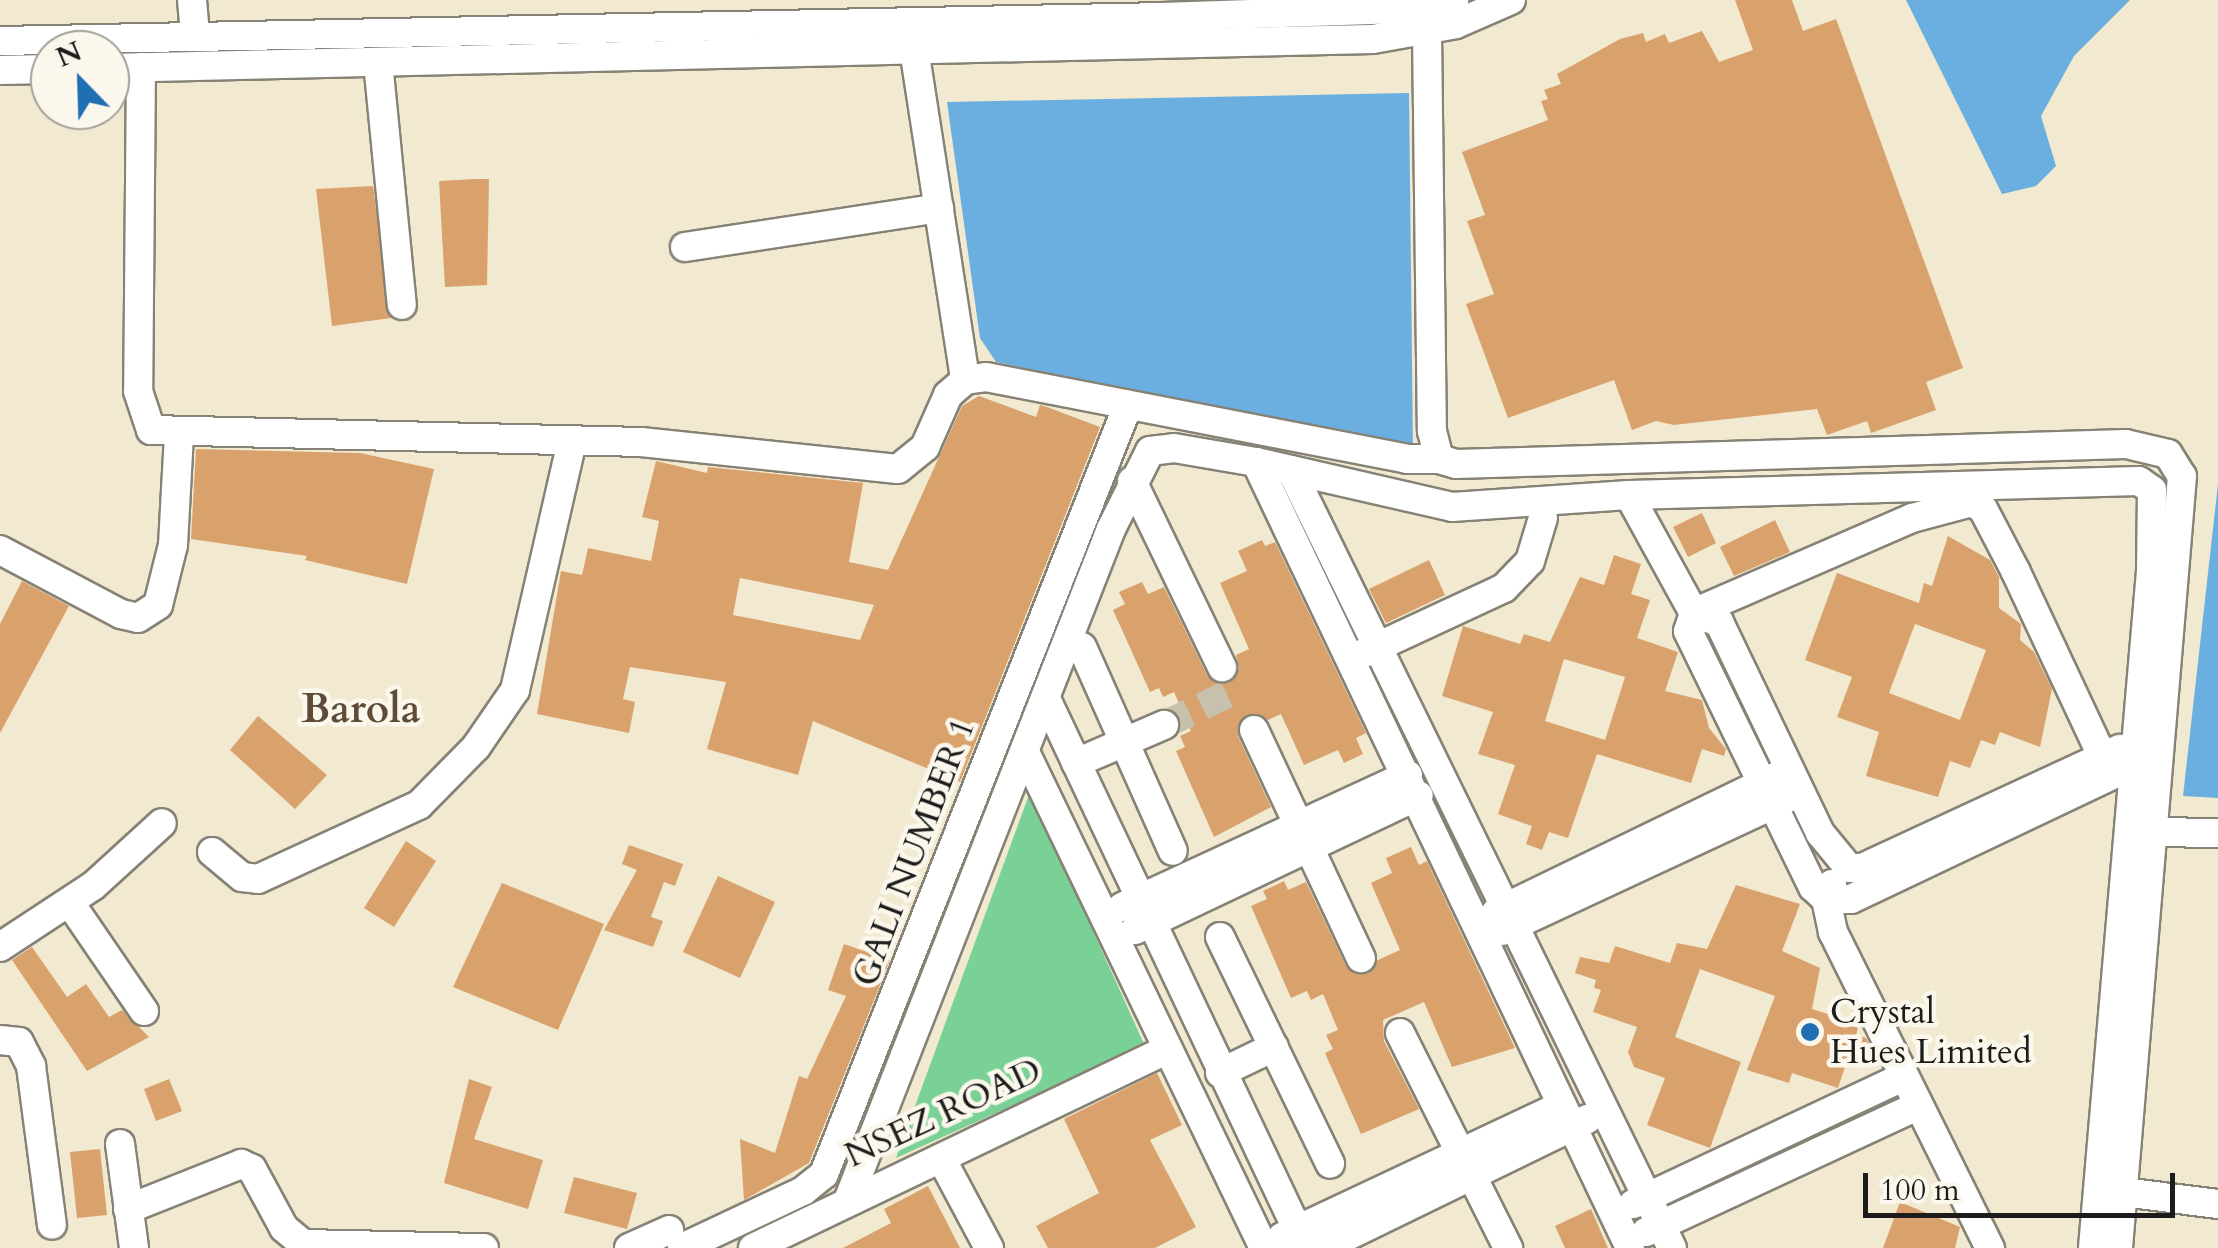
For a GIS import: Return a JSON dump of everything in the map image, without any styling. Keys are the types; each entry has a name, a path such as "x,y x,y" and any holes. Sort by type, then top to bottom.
{"street":[{"path":"192,0 194,36"},
{"path":"0,40 1298,18 1454,0"},
{"path":"1298,18 1427,31 1511,0"},
{"path":"130,68 378,62 709,27 914,49 1260,19"},
{"path":"1427,31 1432,431 1439,459"},
{"path":"914,49 966,380"},
{"path":"378,62 402,305"},
{"path":"141,68 138,391 151,430 180,436 641,442 898,469 914,462 948,395 966,380 986,376 1406,459 1439,459 1456,464 2154,446 2168,454 2182,476 2118,1248"},
{"path":"0,70 30,69"},
{"path":"686,247 938,208"},
{"name":"GALI NUMBER 1","path":"629,1248 676,1239 803,1191 824,1174 1128,405"},
{"path":"0,550 121,614 138,618 158,605 173,545 180,436"},
{"path":"212,852 242,877 258,879 419,805 476,746 514,690 572,442"},
{"path":"849,1198 1048,703 1140,460 1160,447 1256,462 1452,507 1629,495 2148,484 2151,571 2094,1248"},
{"path":"1256,462 1306,564 1366,652 1462,812 1666,1236"},
{"path":"1291,470 1333,550 1414,785 1628,1244 1666,1236 1917,1106"},
{"path":"1132,481 1222,667"},
{"path":"1629,495 1694,613 1719,622 1795,781 1842,862 1862,868 1977,826 2138,751"},
{"path":"1977,826 1851,899 1826,899 1813,887 1688,631 1694,613 1912,518 1972,502 1983,509 2016,572 2107,766"},
{"path":"1366,652 1504,588 1530,562 1544,518"},
{"path":"1306,564 1333,550"},
{"path":"1082,647 1174,850"},
{"path":"1048,703 1220,1073 1302,1239"},
{"path":"1076,764 1164,726"},
{"path":"1254,730 1361,958"},
{"path":"1026,754 1263,1247 1302,1239 1566,1117 1604,1111"},
{"path":"1481,930 1795,781"},
{"path":"1109,929 1414,785"},
{"path":"1432,824 1462,812"},
{"path":"0,947 70,903 162,823"},
{"path":"2154,832 2218,833"},
{"path":"1842,862 1826,899 1832,932 1990,1248"},
{"path":"70,903 144,1011"},
{"path":"1220,937 1330,1164"},
{"path":"1400,1033 1508,1248"},
{"path":"1535,1049 1569,1034"},
{"path":"0,1040 20,1042 31,1066 52,1225"},
{"path":"1220,1073 1274,1047"},
{"name":"NSEZ ROAD","path":"753,1248 849,1198 1168,1049"},
{"path":"1614,1213 1903,1077"},
{"path":"120,1144 134,1248"},
{"path":"941,1158 989,1248"},
{"path":"128,1209 242,1164 252,1169 284,1228 303,1244 484,1248"},
{"path":"1323,1248 1466,1165"},
{"path":"2123,1192 2218,1204"}],"green space":[{"path":"1030,792 1145,1046 896,1158"}],"water":[{"path":"1906,0 2130,0 2074,56 2041,116 2056,166 2036,186 2002,194"},
{"path":"1409,93 1413,451 996,362 980,338 947,102"},
{"path":"2218,484 2218,798 2183,796"}],"building":[{"path":"1735,0 1792,0 1803,31 1836,19 1963,368 1926,382 1936,410 1871,433 1867,421 1827,435 1817,409 1674,425 1656,421 1632,430 1614,380 1508,418 1466,304 1494,294 1467,221 1485,215 1462,152 1548,120 1541,101 1548,99 1544,90 1561,84 1557,74 1620,39 1643,33 1646,42 1665,34 1669,43 1702,31 1719,62 1753,50"},
{"path":"489,179 487,285 445,287 439,181"},
{"path":"373,186 391,318 332,326 316,189"},
{"path":"979,396 1036,417 1040,405 1100,427 960,782 813,721 798,775 707,749 726,682 630,667 623,699 635,702 629,733 537,714 561,571 582,575 588,548 651,561 659,521 642,517 656,461 707,473 708,467 863,483 849,562 888,570 962,406","holes":["740,578 874,605 860,640 733,615"]},
{"path":"196,449 360,453 434,469 407,584 305,560 307,556 191,539"},
{"path":"1702,513 1716,543 1688,557 1673,527"},
{"path":"1775,520 1790,552 1734,576 1720,547"},
{"path":"1948,536 1990,560 1999,577 1999,608 2021,624 2020,640 2034,652 2052,689 2040,747 2000,732 1995,745 1981,740 1970,768 1950,761 1938,797 1866,776 1879,732 1837,717 1852,677 1805,660 1837,573 1919,603 1924,583 1932,586","holes":["1915,624 1986,650 1960,720 1889,693"]},
{"path":"1262,540 1265,546 1275,542 1366,733 1356,738 1363,754 1344,763 1338,750 1304,765 1281,714 1268,720 1246,715 1238,736 1271,807 1214,837 1176,751 1185,747 1180,736 1191,731 1174,692 1163,697 1159,688 1150,692 1113,610 1125,604 1119,592 1142,582 1148,594 1164,587 1207,675 1229,683 1239,669 1236,655 1249,649 1220,583 1247,571 1238,551"},
{"path":"1614,555 1641,564 1631,594 1650,600 1637,638 1678,652 1665,691 1702,700 1709,728 1726,749 1724,756 1702,749 1691,783 1597,754 1568,838 1549,832 1542,850 1526,844 1532,826 1498,814 1515,765 1478,754 1493,712 1442,696 1463,626 1520,644 1524,634 1550,642 1580,577 1604,585","holes":["1564,659 1625,677 1605,740 1545,721"]},
{"path":"1429,560 1445,595 1386,623 1369,589"},
{"path":"22,581 69,606 0,733 0,624"},
{"path":"258,716 327,775 295,809 230,750"},
{"path":"406,841 436,861 394,927 364,908"},
{"path":"629,845 683,864 675,886 664,882 651,917 663,921 653,947 604,930 637,870 622,864"},
{"path":"1411,847 1419,865 1427,861 1515,1048 1452,1067 1424,1002 1383,1020 1384,1041 1419,1109 1361,1134 1325,1053 1333,1049 1326,1035 1338,1030 1323,994 1311,1000 1307,991 1291,998 1251,906 1267,899 1263,891 1284,881 1288,890 1306,882 1346,966 1368,974 1378,960 1400,950 1371,883 1392,873 1386,858"},
{"path":"718,876 775,902 740,978 683,952"},
{"path":"502,883 604,924 558,1030 453,987"},
{"path":"1736,885 1800,904 1782,951 1820,968 1812,1009 1859,1024 1856,1035 1866,1038 1874,1055 1871,1065 1848,1058 1838,1088 1792,1073 1789,1083 1747,1070 1775,996 1700,969 1675,1037 1741,1062 1710,1148 1647,1125 1665,1078 1634,1067 1628,1052 1637,1027 1593,1012 1601,990 1594,988 1596,980 1575,973 1580,957 1609,963 1615,946 1670,963 1677,943 1707,949"},
{"path":"844,944 890,960 809,1163 744,1200 740,1139 775,1153 799,1076 807,1079 846,996 828,990"},
{"path":"32,947 67,997 86,984 109,1017 122,1010 149,1037 87,1071 12,960"},
{"path":"1157,1073 1182,1125 1150,1140 1196,1227 1155,1248 1048,1248 1036,1226 1099,1193 1064,1119"},
{"path":"169,1079 182,1111 156,1121 144,1089"},
{"path":"469,1079 492,1087 474,1139 543,1160 528,1209 444,1183"},
{"path":"100,1149 107,1215 77,1218 70,1152"},
{"path":"574,1177 637,1193 627,1229 564,1213"},
{"path":"928,1186 960,1248 843,1248 891,1223 884,1209"},
{"path":"1900,1202 1960,1227 1955,1248 1883,1248"},
{"path":"1591,1209 1608,1248 1565,1248 1555,1226"}],"tunnel":[{"path":"1164,725 1234,691"}],"place":[{"name":"Crystal Hues Limited","path":"1810,1032"}],"district":[{"name":"Barola","path":"361,710"}]}
